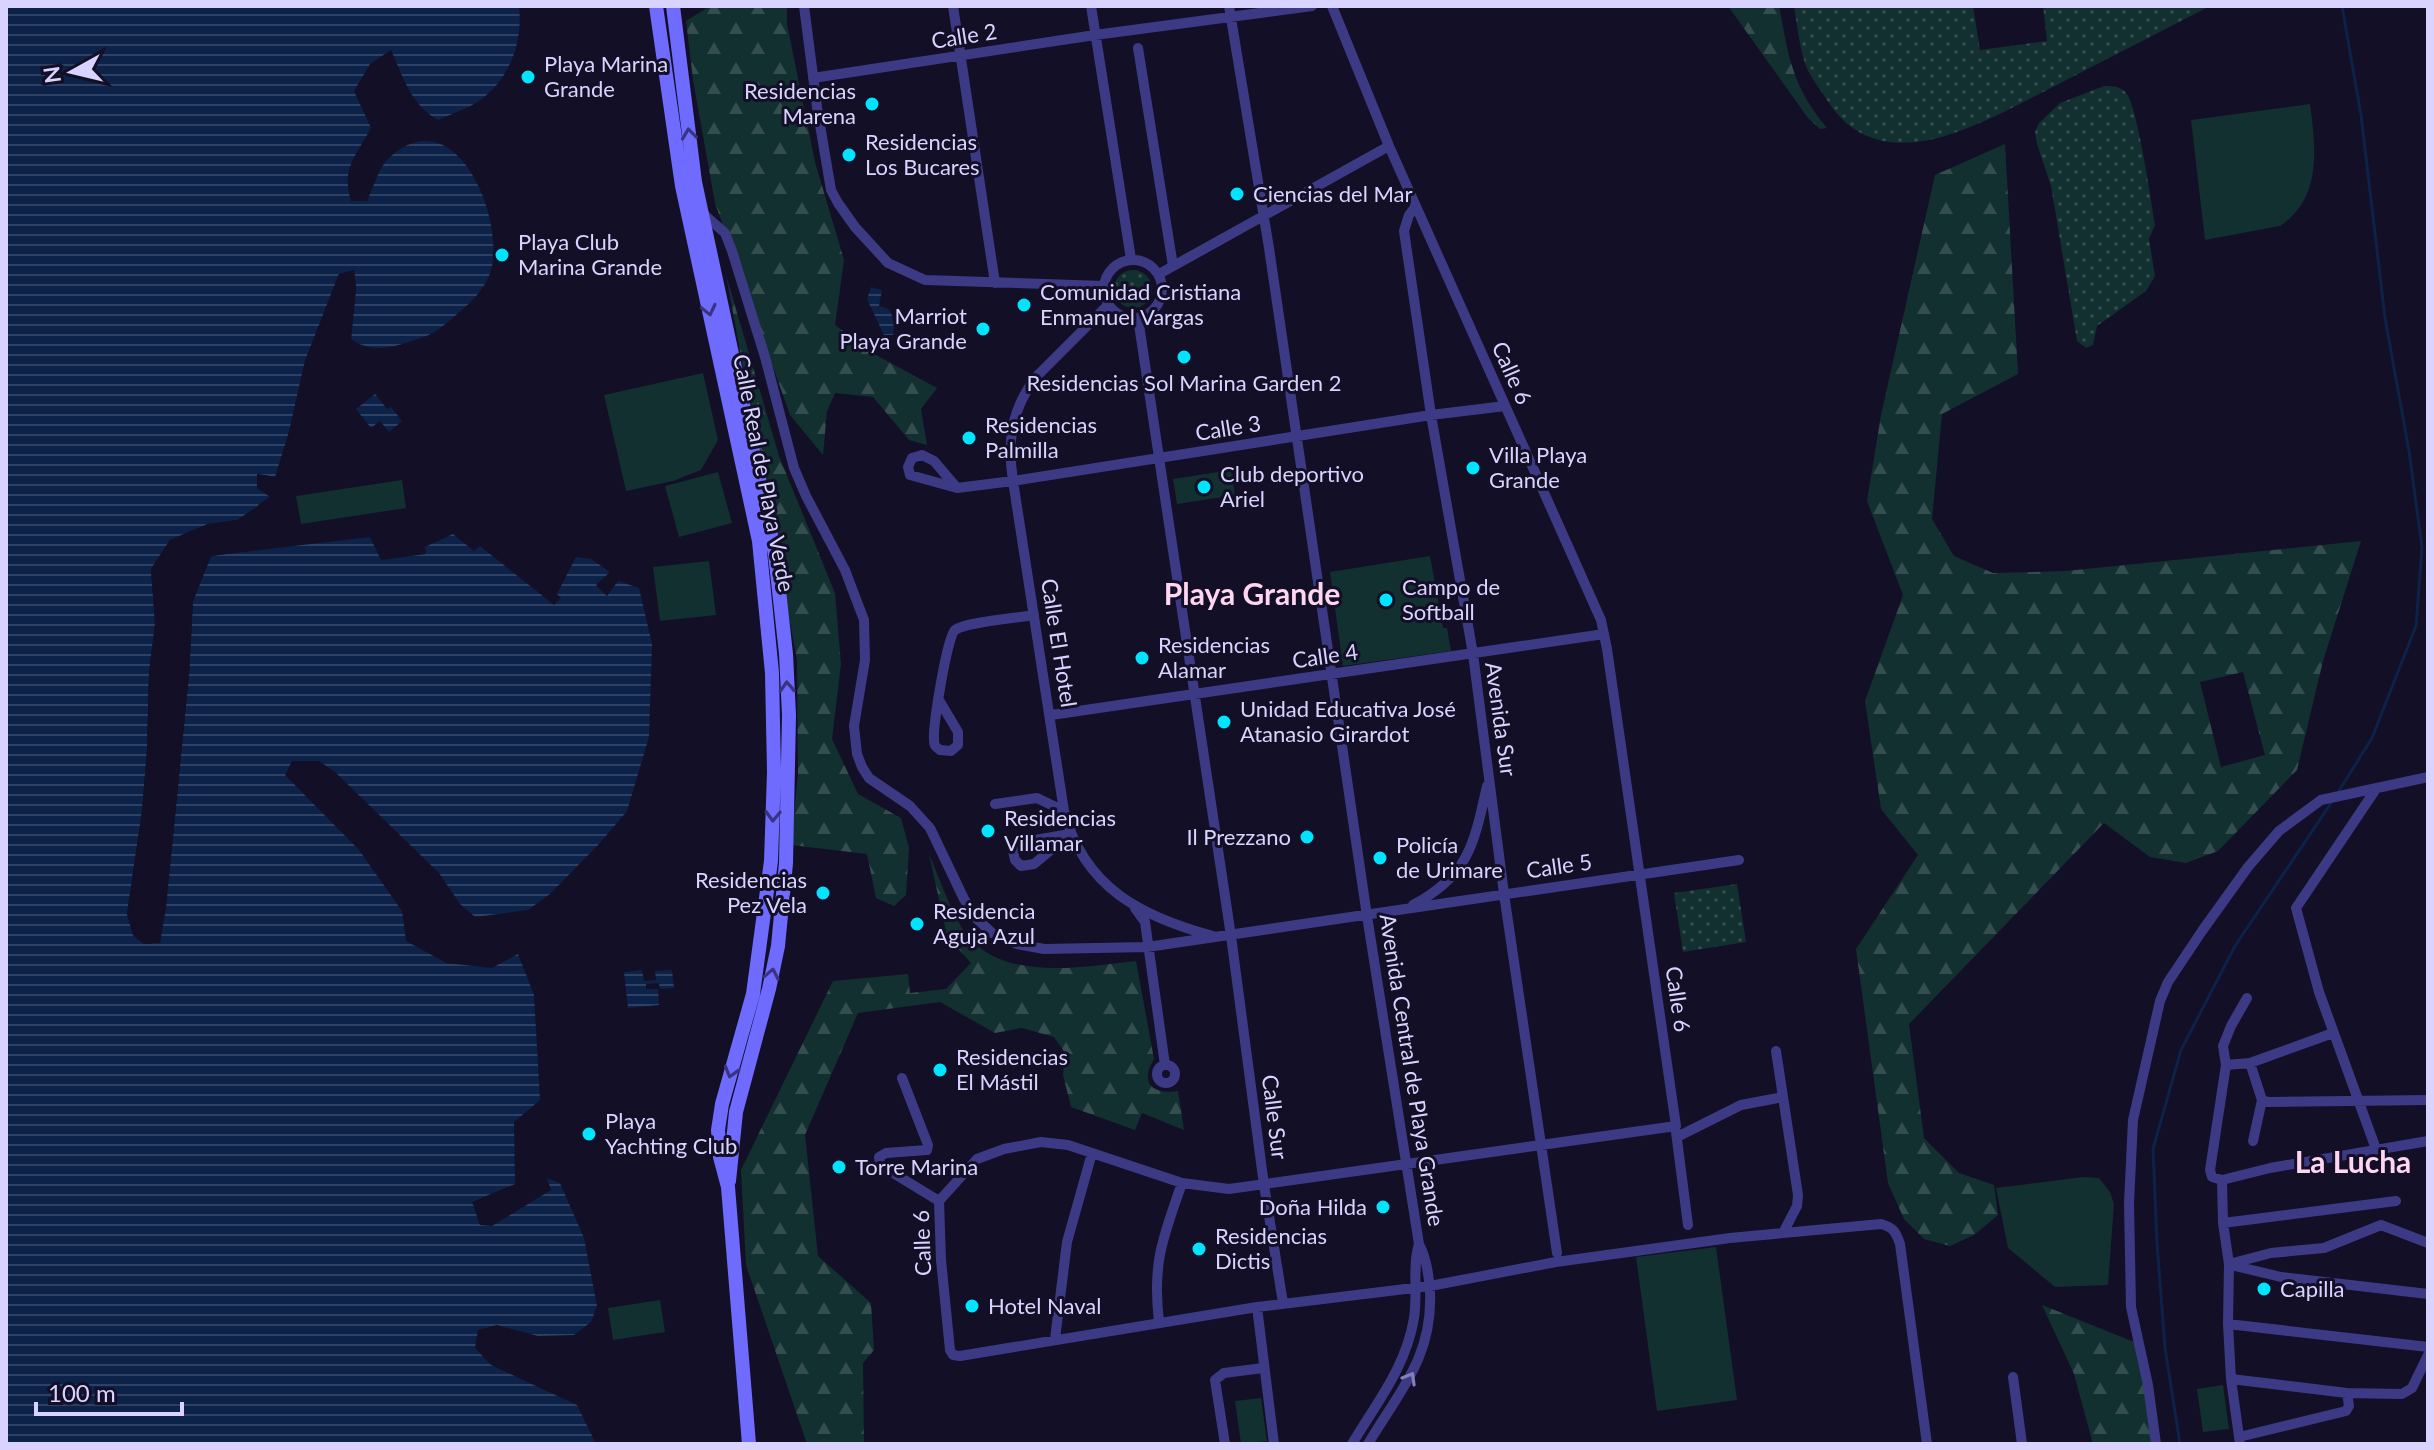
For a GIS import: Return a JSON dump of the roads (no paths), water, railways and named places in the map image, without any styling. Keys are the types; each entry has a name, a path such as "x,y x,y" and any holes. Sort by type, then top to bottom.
{"street":[{"name":"Calle Real de Playa Verde","path":"656,6 693,209 765,540 778,654 781,715 778,946 736,1112 728,1187 749,1444"},
{"name":"Calle Real de Playa Verde","path":"673,6 688,184"},
{"path":"804,6 831,190 855,227 888,263 925,280 1104,286"},
{"path":"953,6 995,283"},
{"path":"1091,6 1131,259"},
{"name":"Calle 2","path":"813,78 962,57 1230,12 1312,6"},
{"name":"Calle 6","path":"1055,1339 960,1356 953,1355 950,1350 939,1201 977,1159 1004,1149 1050,1143 1068,1145 1182,1183 1229,1189 1543,1146 1676,1132 1604,634 1589,593 1389,146 1332,6"},
{"name":"Avenida Central de Playa Grande","path":"1230,12 1419,1244 1416,1254 1422,1270 1406,1352 1383,1397 1352,1444"},
{"path":"1138,48 1173,266"},
{"path":"1159,274 1389,146"},
{"name":"Avenida Sur","path":"1416,206 1409,215 1404,231 1431,415 1473,654 1504,894 1557,1253"},
{"name":"Calle 5","path":"693,209 725,233 765,357 794,468 845,570 864,620 865,660 854,726 857,754 862,767 879,787 910,806 930,828 964,899 976,918 992,933 1017,944 1044,949 1147,947 1739,860"},
{"path":"1131,259 1151,266 1159,274 1160,302 1147,315 1138,318 1121,315 1109,304 1104,286 1113,268 1131,259"},
{"name":"Calle El Hotel","path":"1109,304 1036,377 1019,402 1010,440 1013,481 1064,811 1070,834 1091,868 1111,891 1169,923 1225,937"},
{"name":"Calle Sur","path":"1138,318 1157,460 1195,695 1225,937 1283,1303"},
{"name":"Calle 3","path":"957,488 1505,406"},
{"path":"939,700 952,632 963,627 1034,615"},
{"name":"Calle 4","path":"1051,715 1604,634"},
{"path":"2156,1444 2148,1385 2131,1307 2133,1120 2153,1022 2168,982 2241,876 2279,831 2321,800 2428,777"},
{"path":"1404,910 1433,894 1469,855 1489,778"},
{"path":"2376,789 2296,908 2319,992 2376,1149"},
{"path":"995,804 1037,798 1064,811"},
{"path":"1070,834 1031,866 1021,866 1015,860 1013,851 1018,843 1070,834"},
{"path":"1133,905 1145,922 1165,1065"},
{"path":"2247,998 2223,1046 2226,1065 2210,1170 2212,1177 2222,1180 2270,1168 2428,1141"},
{"path":"2226,1065 2250,1063 2333,1033"},
{"path":"1776,1051 1798,1195 1797,1206 1783,1233"},
{"path":"2250,1063 2262,1100 2253,1141"},
{"path":"902,1078 928,1145 927,1150 886,1153 879,1157 880,1165 939,1201"},
{"path":"1688,1225 1676,1132 1741,1105 1783,1097"},
{"path":"2262,1100 2428,1100"},
{"path":"1092,1153 1067,1242 1055,1339 1283,1303 1430,1286 1556,1262 1783,1233 1881,1224 1890,1227 1900,1244 1927,1444"},
{"path":"2222,1180 2223,1223 2229,1264 2231,1379 2240,1441 2346,1411 2349,1406 2347,1393"},
{"path":"1159,1322 1155,1273 1158,1253 1182,1183"},
{"path":"2223,1223 2396,1201"},
{"path":"2380,1202 2381,1225"},
{"path":"2229,1264 2271,1253 2324,1248 2381,1225 2428,1243"},
{"path":"2229,1264 2281,1277 2428,1294"},
{"path":"1368,1444 1408,1382 1422,1354 1429,1319 1430,1286 1422,1270"},
{"path":"1257,1307 1274,1444"},
{"path":"2228,1324 2428,1347"},
{"path":"2231,1379 2347,1393 2408,1393 2428,1355"},
{"path":"1225,1444 1215,1380 1224,1373 1263,1368"},
{"path":"2013,1377 2022,1444"}],"water":[{"path":"6,6 519,6 519,33 512,59 499,82 479,101 438,120 414,98 391,50 370,64 354,91 371,128 349,171 351,201 367,201 379,172 389,158 413,143 434,142 453,152 469,170 481,193 490,218 492,266 478,293 440,328 426,336 385,348 368,347 351,339 356,288 354,271 339,274 305,361 275,477 258,474 258,488 271,497 237,520 208,524 170,540 151,569 155,624 149,673 147,750 142,811 127,914 133,935 144,944 160,942 189,675 193,601 211,556 370,537 381,560 426,554 425,547 453,534 474,551 480,546 554,605 561,598 557,594 576,557 591,559 610,572 596,585 607,596 618,581 639,588 652,644 649,737 627,811 550,894 528,910 475,917 460,904 439,873 335,772 319,761 292,761 285,775 359,850 402,911 406,941 446,963 492,968 518,954 534,995 540,1100 514,1122 515,1184 472,1202 480,1225 492,1226 551,1190 547,1178 560,1183 584,1238 597,1306 591,1322 574,1335 538,1336 497,1325 478,1330 475,1348 491,1365 577,1405 596,1444 6,1444"},
{"path":"871,287 882,290 879,306 890,312 893,335 884,335 867,299"},
{"path":"375,394 402,421 389,432 380,421 371,428 356,409"},
{"path":"642,970 644,981 656,980 655,971 672,970 674,988 660,989 659,983 646,984 646,989 658,989 659,1005 628,1008 624,972"}],"waterway":[{"path":"2337,794 2372,738 2416,626 2422,547 2409,451 2385,318 2361,115 2342,6"},
{"path":"2180,1444 2165,1348 2153,1149 2181,1050 2235,946 2333,800"}],"place":[{"name":"Playa Marina Grande","path":"528,77"},
{"name":"Residencias Marena","path":"872,104"},
{"name":"Residencias Los Bucares","path":"849,155"},
{"name":"Ciencias del Mar","path":"1237,194"},
{"name":"Playa Club Marina Grande","path":"502,255"},
{"name":"Comunidad Cristiana Enmanuel Vargas","path":"1024,305"},
{"name":"Marriot Playa Grande","path":"983,329"},
{"name":"Residencias Sol Marina Garden 2","path":"1184,357"},
{"name":"Residencias Palmilla","path":"969,438"},
{"name":"Villa Playa Grande","path":"1473,468"},
{"name":"Club deportivo Ariel","path":"1204,487"},
{"name":"Campo de Softball","path":"1386,600"},
{"name":"Residencias Alamar","path":"1142,658"},
{"name":"Unidad Educativa José Atanasio Girardot","path":"1224,722"},
{"name":"Residencias Villamar","path":"988,831"},
{"name":"Il Prezzano","path":"1307,837"},
{"name":"Policía de Urimare","path":"1380,858"},
{"name":"Residencias Pez Vela","path":"823,893"},
{"name":"Residencia Aguja Azul","path":"917,924"},
{"name":"Residencias El Mástil","path":"940,1070"},
{"name":"Playa Yachting Club","path":"589,1134"},
{"name":"Torre Marina","path":"839,1167"},
{"name":"Doña Hilda","path":"1383,1207"},
{"name":"Residencias Dictis","path":"1199,1249"},
{"name":"Capilla","path":"2264,1289"},
{"name":"Hotel Naval","path":"972,1306"}],"district":[{"name":"Playa Grande","path":"1252,595"},
{"name":"La Lucha","path":"2353,1163"}]}
